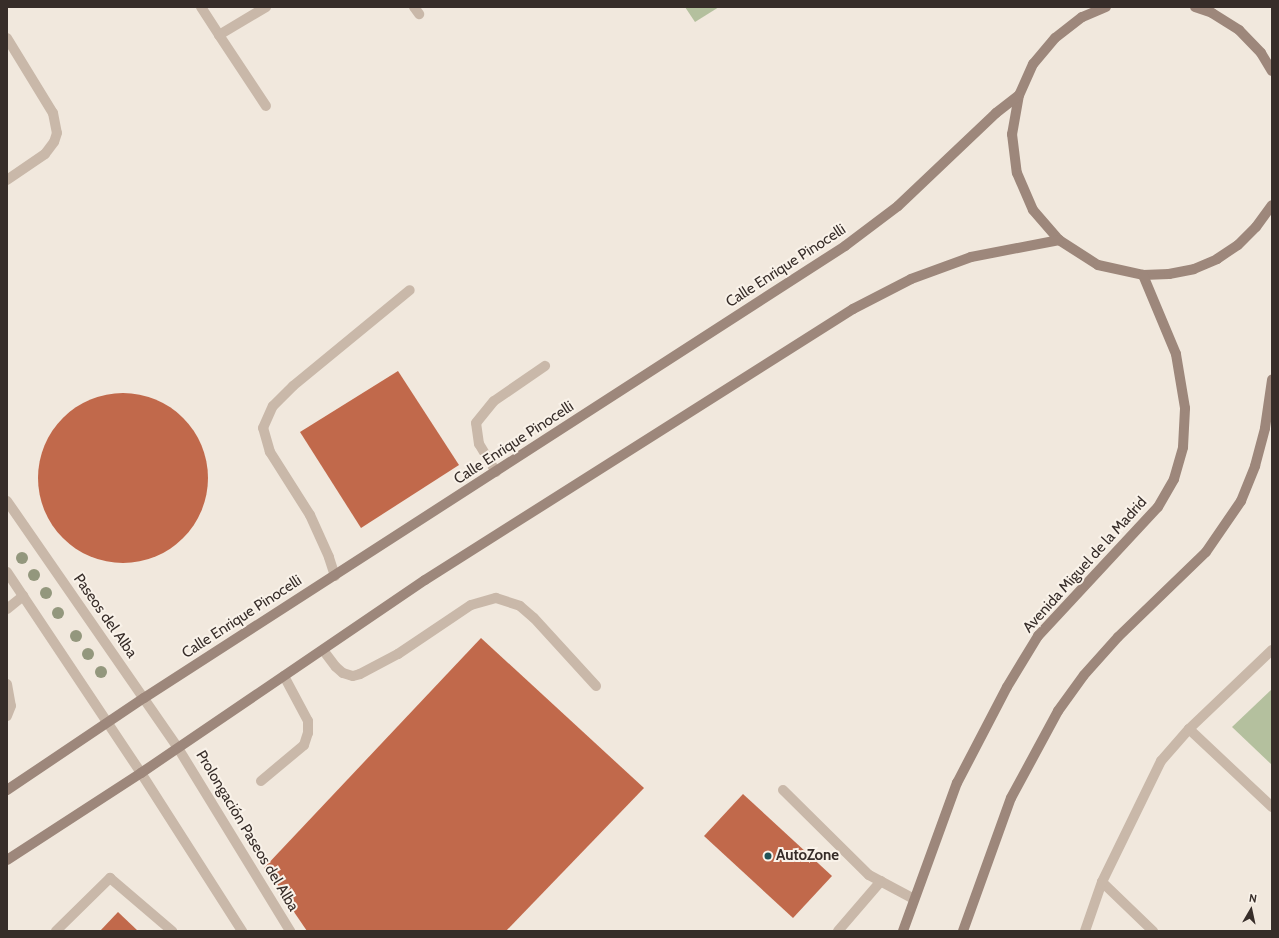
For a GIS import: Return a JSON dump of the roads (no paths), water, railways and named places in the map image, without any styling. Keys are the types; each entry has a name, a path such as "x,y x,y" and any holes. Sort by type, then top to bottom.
{"main road":[{"path":"1106,7 1082,17 1054,38 1033,64 1019,95 1012,134 1017,173 1033,210 1058,240 1098,265 1143,275 1169,274 1194,269 1217,259 1238,245 1256,228 1272,205"},
{"path":"1195,7 1212,13 1239,30 1262,53 1272,71"},
{"name":"Calle Enrique Pinocelli","path":"7,790 107,722 844,246 898,206 996,112 1019,95"},
{"path":"7,860 142,773 425,580 853,309 911,279 971,257 1058,240"},
{"name":"Avenida Miguel de la Madrid","path":"903,931 957,782 1007,687 1038,636 1153,513 1174,479 1182,448 1185,408 1176,354 1143,275"},
{"path":"962,931 1011,798 1058,711 1084,675 1118,637 1206,552 1241,501 1257,459 1265,428 1272,380"}],"street":[{"path":"201,7 266,106"},
{"path":"219,35 266,7"},
{"path":"7,38 53,113 57,133 54,142 45,154 7,180"},
{"path":"335,576 329,557 310,515 270,452 263,428 274,406 293,386 410,290"},
{"path":"496,472 480,444 476,423 494,401 545,366"},
{"name":"Paseos del Alba","path":"7,501 178,748"},
{"path":"7,572 142,773 242,931"},
{"path":"7,609 23,596"},
{"path":"324,650 336,667 343,673 353,676 360,674 398,654 471,605 496,598 520,606 534,618 596,686"},
{"path":"1084,931 1102,882 1161,761 1188,729 1272,650"},
{"path":"261,781 304,744 308,733 308,721 284,676"},
{"path":"7,684 11,706 7,716"},
{"path":"1188,729 1272,807"},
{"name":"Prolongación Paseos del Alba","path":"178,748 290,931"},
{"path":"783,790 869,875 914,899"},
{"path":"56,931 110,878 172,931"},
{"path":"838,931 880,881"},
{"path":"1102,882 1152,931"}],"place":[{"name":"AutoZone","path":"768,856"}]}
